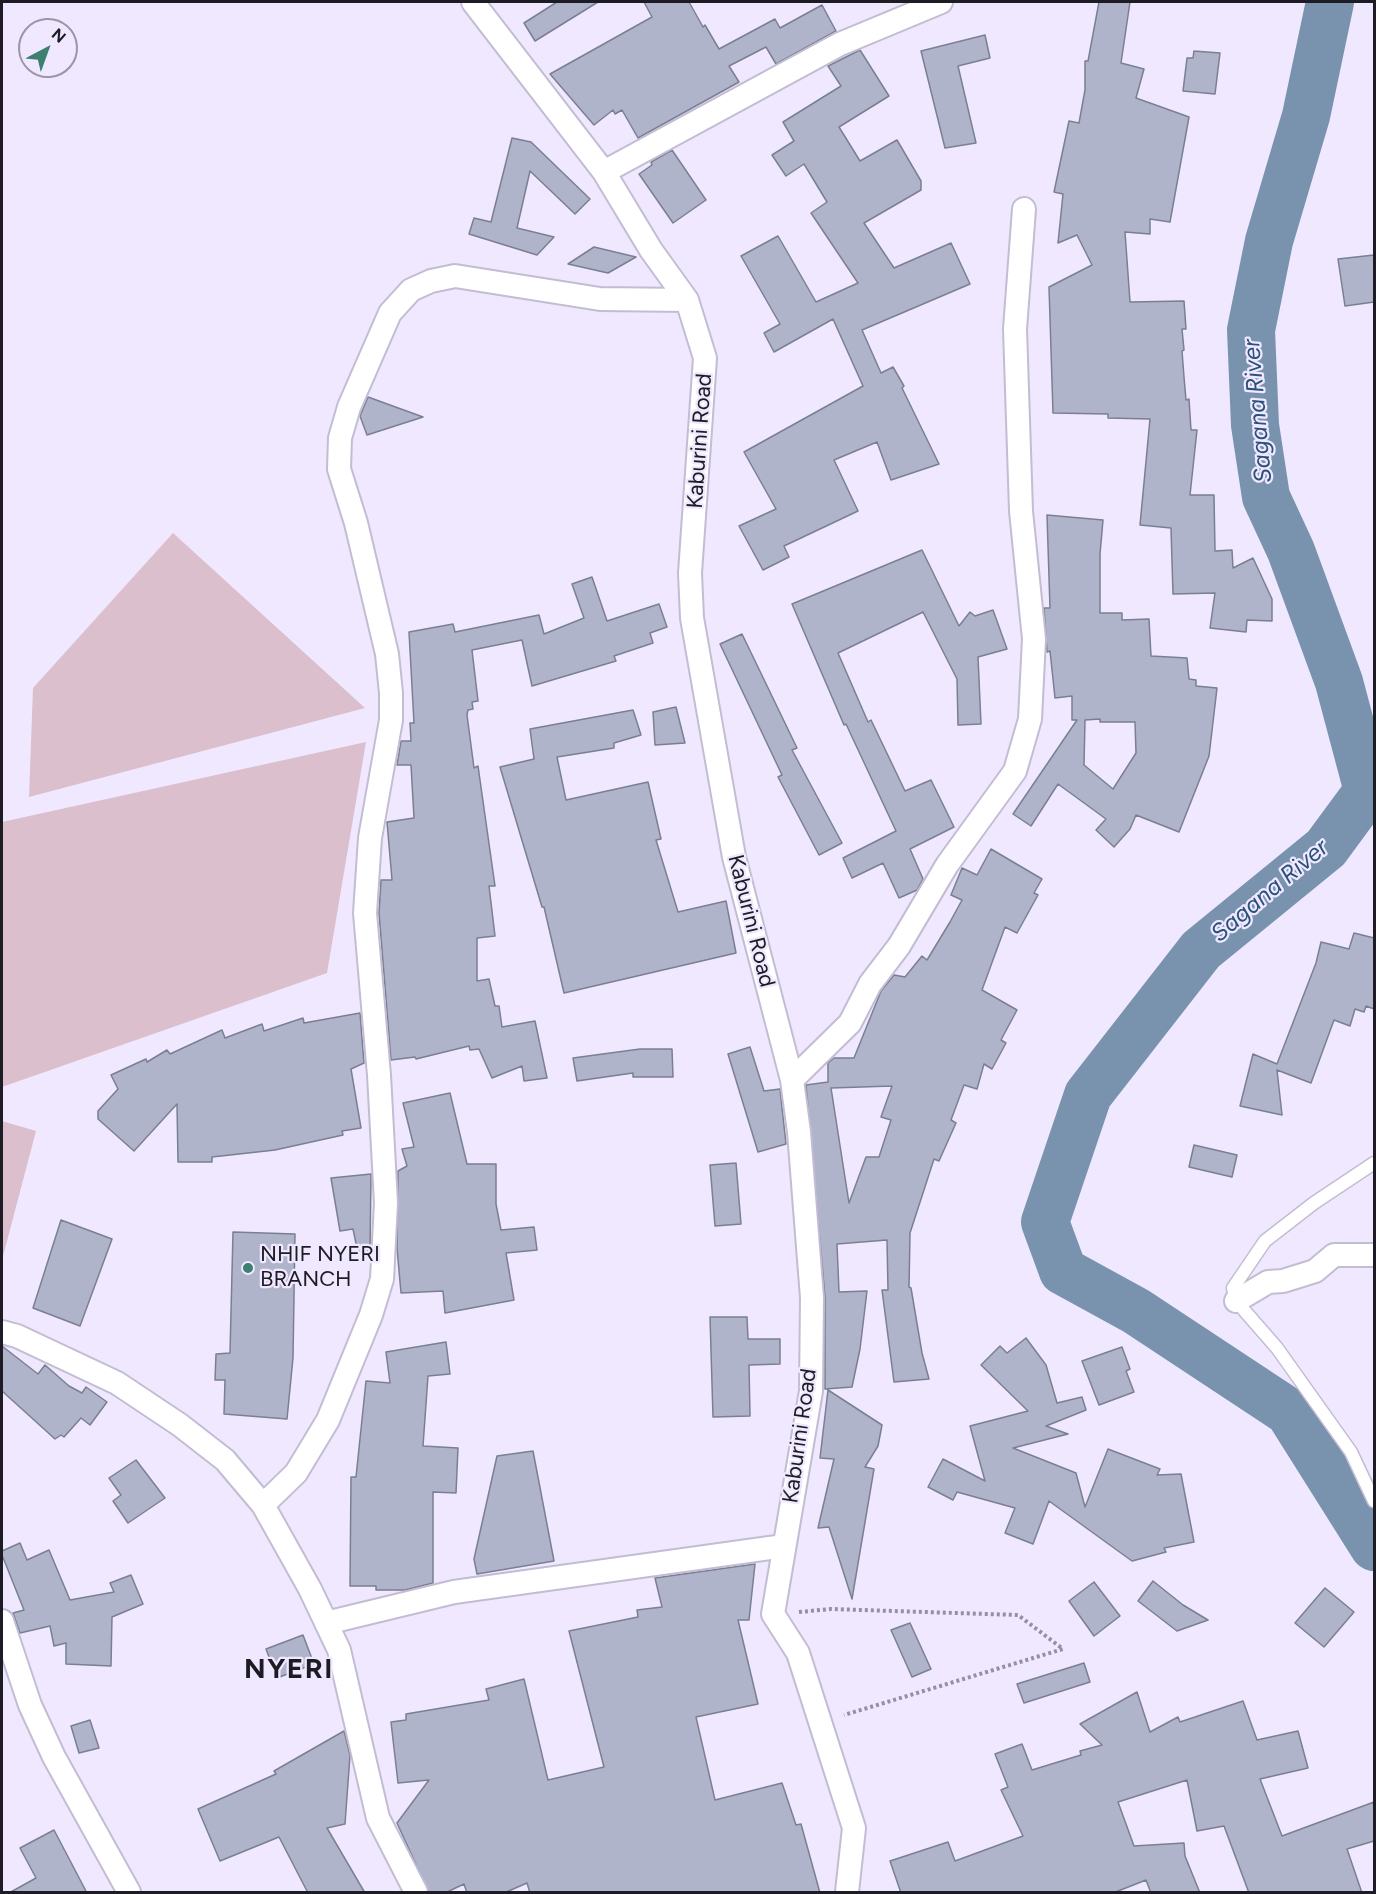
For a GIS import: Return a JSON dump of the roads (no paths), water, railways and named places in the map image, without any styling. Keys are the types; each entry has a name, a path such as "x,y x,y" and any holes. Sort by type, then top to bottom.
{"street":[{"name":"Kaburini Road","path":"473,2 604,172 651,250 687,300 705,358 690,573 692,618 734,857 792,1080 799,1132 812,1298 811,1392 773,1614 798,1653 854,1828 847,1893"},
{"path":"604,172 840,44 941,2"},
{"path":"792,1080 850,1023 870,984 899,946 946,865 1015,771 1030,718 1034,639 1021,511 1015,329 1024,209"},
{"path":"263,1505 296,1473 328,1420 371,1315 382,1279 386,1203 380,1075 365,913 370,838 392,720 392,693 387,654 356,523 339,469 340,438 349,407 390,313 411,290 431,280 455,276 600,299 687,300"},
{"path":"1236,1301 1268,1282 1283,1281 1315,1271 1334,1255 1374,1255"},
{"path":"2,1332 117,1383 180,1425 225,1460 263,1505 339,1650 378,1818 416,1893"},
{"path":"326,1623 454,1592 784,1546"},
{"path":"2,1621 30,1705 49,1747 129,1893"}],"lane":[{"path":"1374,1163 1314,1203 1265,1241 1233,1288 1236,1301 1277,1348 1351,1452 1374,1501"}],"waterway":[{"name":"Sagana River","path":"1330,2 1306,116 1269,241 1251,330 1255,425 1266,497 1291,551 1339,682 1368,791 1326,848 1201,950 1088,1095 1045,1222 1063,1271 1136,1311 1289,1412 1374,1547"}],"place":[{"name":"NHIF NYERI BRANCH","path":"248,1268"}],"district":[{"name":"NYERI","path":"289,1670"}]}
